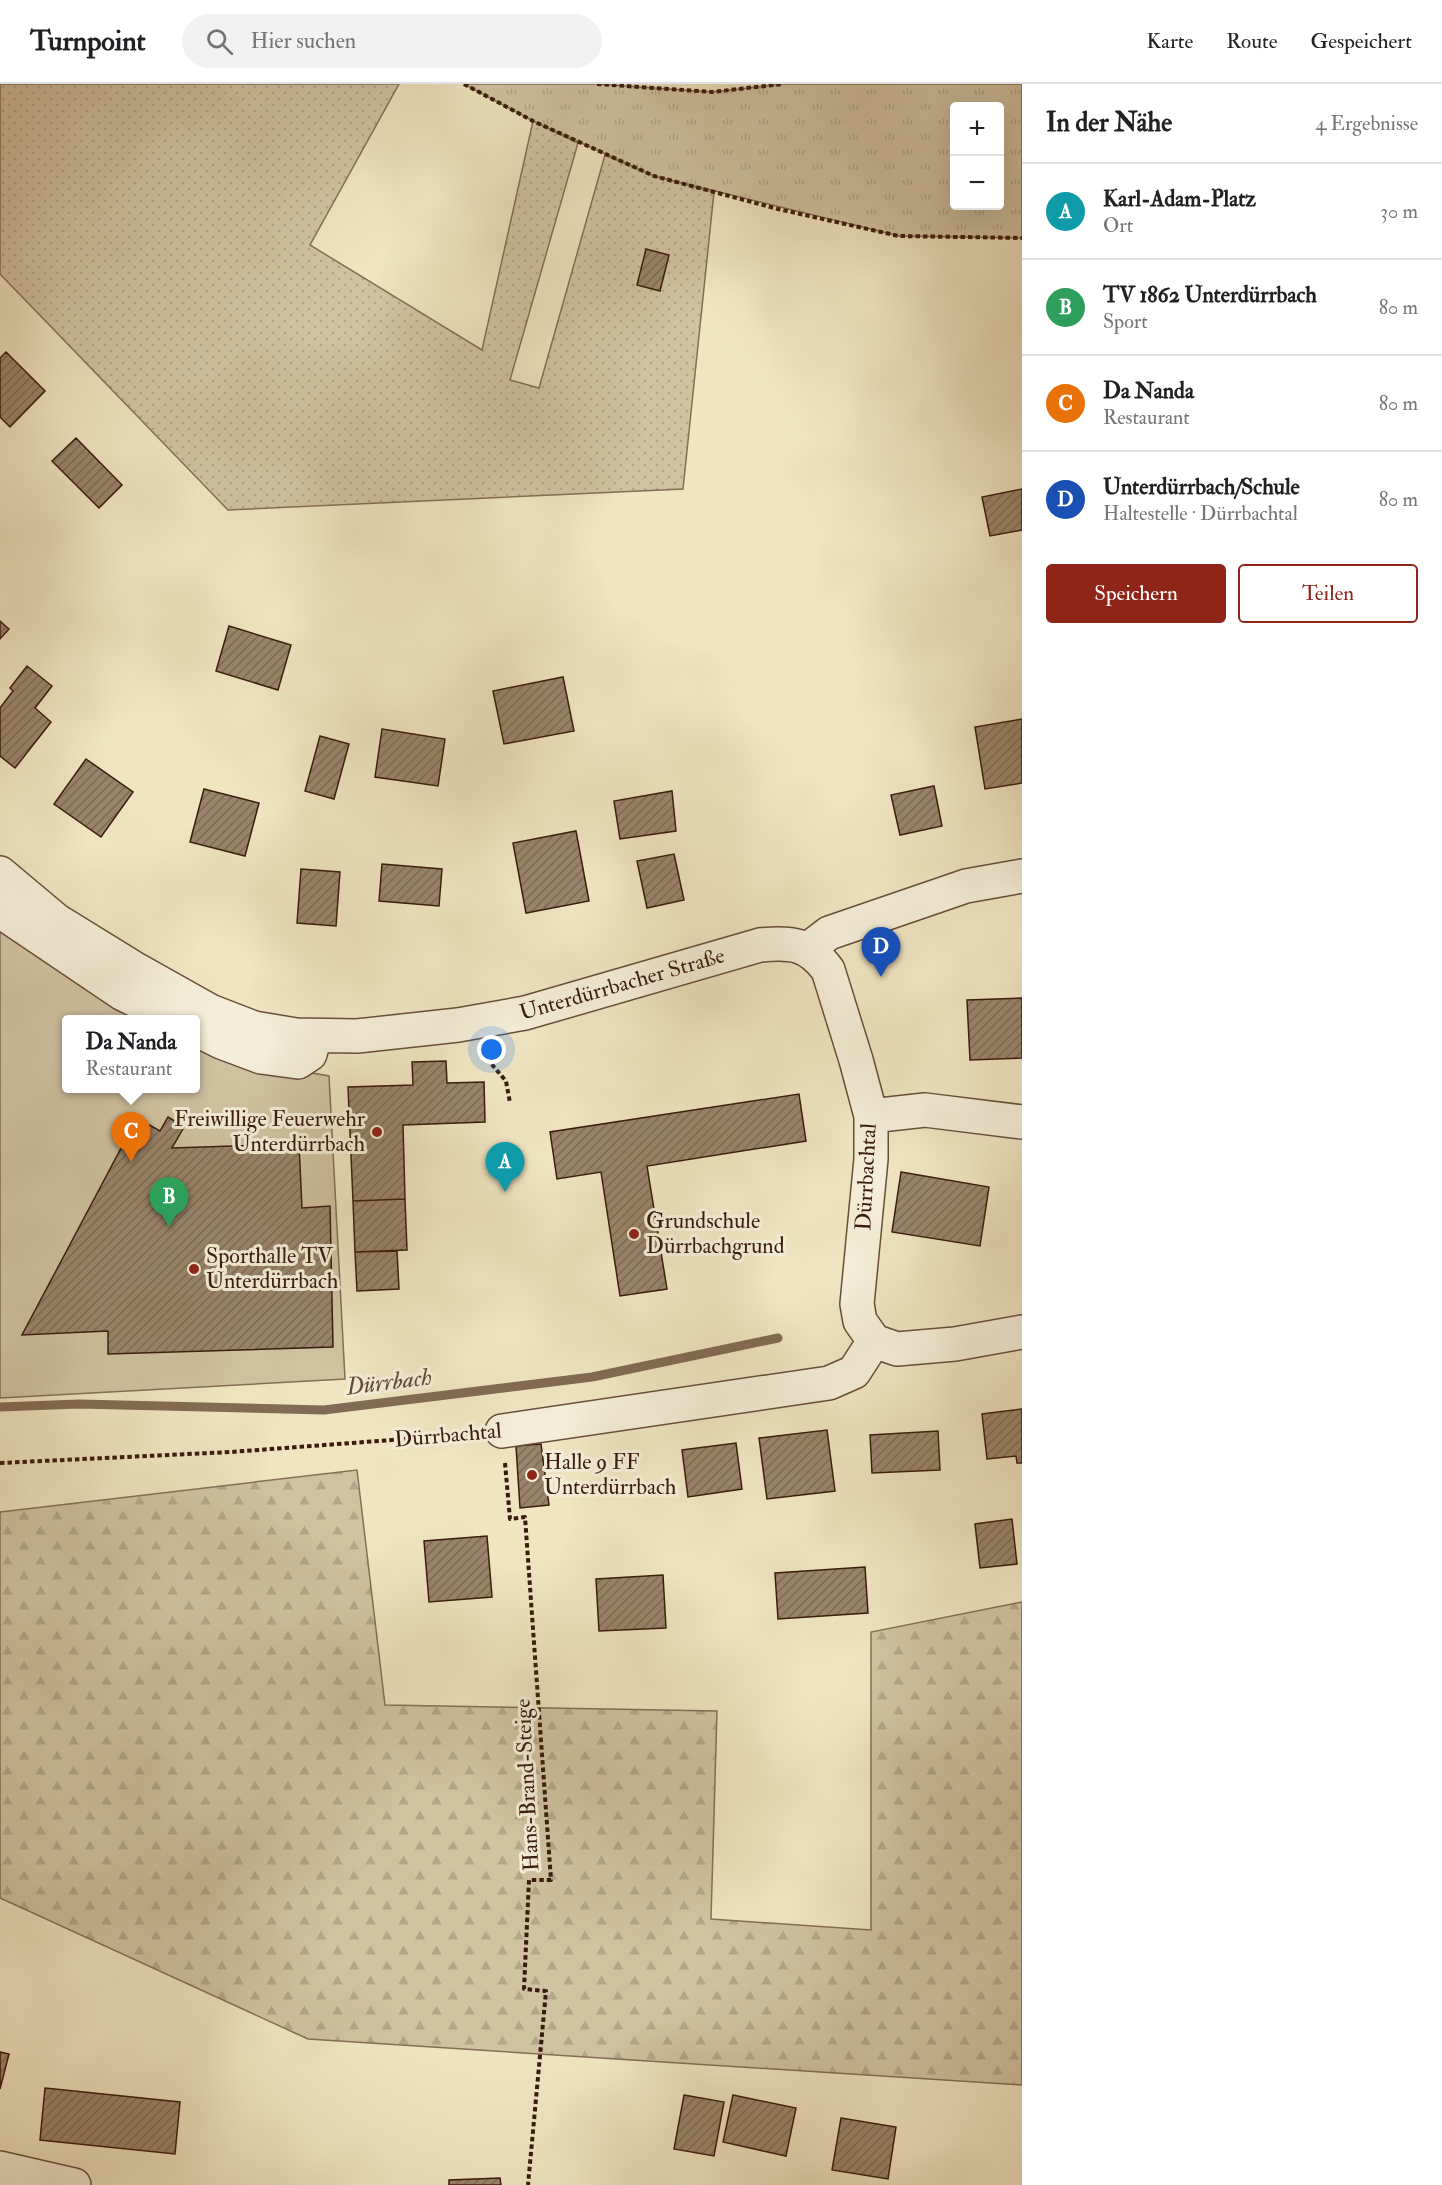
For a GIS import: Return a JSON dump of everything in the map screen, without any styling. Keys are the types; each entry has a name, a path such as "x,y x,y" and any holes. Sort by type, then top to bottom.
{"street":[{"name":"Unterdürrbacher Straße","path":"0,873 56,920 137,970 210,1011 254,1028 315,1036 357,1036 458,1025 525,1013 760,945 784,943 808,949"},
{"path":"808,949 829,933 966,885 1022,876"},
{"path":"0,911 123,994 166,1015"},
{"name":"Dürrbachtal","path":"502,1431 829,1383 854,1372 874,1341 861,1321 857,1304 871,1159 871,1116 828,970 808,949"},
{"path":"200,1032 261,1058 297,1062 310,1054 315,1036"},
{"path":"871,1116 925,1110 1022,1122"},
{"path":"874,1341 897,1349 955,1344 1022,1332"},
{"path":"0,2168 74,2185"}],"path":[{"path":"464,84 533,121 654,176 778,209 899,236 1022,238"},
{"path":"597,84 712,92 783,84"},
{"path":"458,1025 506,1081 510,1103"},
{"name":"Dürrbachtal","path":"0,1463 231,1452 502,1431"},
{"name":"Hans-Brand-Steige","path":"502,1431 510,1519 525,1517 551,1880 529,1880 524,1989 546,1991 528,2185"}],"green space":[{"path":"0,84 399,84 310,245 482,350 533,121 578,143 510,380 539,388 605,155 654,176 714,192 683,489 228,510 0,274"},
{"path":"464,84 597,84 712,92 783,84 1022,84 1022,238 899,236 654,176 533,121"},
{"path":"0,912 161,1015 62,1015 62,1093 200,1093 200,1035 256,1063 329,1076 345,1379 0,1398"},
{"path":"357,1470 385,1705 717,1711 711,1919 871,1930 871,1632 1022,1602 1022,2085 308,2039 0,1898 0,1512"}],"building":[{"path":"646,249 669,255 660,291 637,285"},
{"path":"6,352 45,391 10,427 0,417 0,358"},
{"path":"76,438 122,485 99,508 52,461"},
{"path":"1022,489 1022,530 990,536 982,497"},
{"path":"0,621 9,629 0,639"},
{"path":"229,626 291,645 278,690 216,671"},
{"path":"27,666 52,686 35,708 51,722 15,768 0,756 0,708 13,691 10,688"},
{"path":"563,677 574,731 504,744 493,691"},
{"path":"1022,719 1022,783 985,789 975,727"},
{"path":"382,729 445,739 438,786 375,777"},
{"path":"320,736 349,744 334,799 305,791"},
{"path":"86,759 133,792 101,837 54,804"},
{"path":"934,786 942,826 900,835 891,795"},
{"path":"204,789 259,803 245,856 190,842"},
{"path":"672,791 676,831 620,839 614,801"},
{"path":"576,831 589,901 526,913 513,843"},
{"path":"674,854 684,900 647,908 637,861"},
{"path":"382,864 442,869 439,906 379,901"},
{"path":"301,869 340,872 336,926 297,923"},
{"path":"1022,998 1022,1058 970,1060 967,1000"},
{"name":"Freiwillige Feuerwehr Unterdürrbach","path":"446,1061 447,1083 484,1082 485,1122 403,1125 405,1199 353,1201 348,1087 413,1085 412,1062"},
{"name":"Grundschule Dürrbachgrund","path":"799,1094 806,1141 647,1166 667,1289 620,1296 601,1172 557,1179 550,1132"},
{"name":"Sporthalle TV Unterdürrbach","path":"168,1117 184,1127 172,1148 299,1144 302,1208 330,1206 333,1347 108,1354 108,1331 22,1335 137,1118 160,1131"},
{"path":"901,1172 989,1187 980,1246 892,1232"},
{"path":"405,1199 407,1250 355,1252 353,1201"},
{"path":"397,1251 399,1289 357,1291 355,1252"},
{"path":"1022,1409 1022,1463 1017,1463 1016,1456 987,1459 982,1414"},
{"path":"827,1430 835,1491 767,1499 759,1438"},
{"path":"938,1431 940,1470 872,1473 870,1435"},
{"path":"736,1443 742,1489 688,1497 682,1450"},
{"name":"Halle 9 FF Unterdürrbach","path":"541,1444 549,1505 520,1508 516,1446"},
{"path":"1012,1519 1017,1564 980,1568 975,1524"},
{"path":"487,1536 492,1597 429,1602 424,1541"},
{"path":"865,1567 868,1613 778,1619 775,1573"},
{"path":"663,1575 666,1628 599,1631 596,1579"},
{"path":"0,2052 9,2054 0,2089"},
{"path":"45,2088 180,2102 175,2154 40,2140"},
{"path":"684,2095 724,2102 714,2156 674,2149"},
{"path":"733,2095 796,2108 786,2156 723,2142"},
{"path":"841,2118 896,2127 888,2179 832,2170"},
{"path":"500,2178 501,2185 449,2185 449,2180"}],"waterway":[{"name":"Dürrbach","path":"0,1407 79,1404 324,1410 592,1377 778,1338"}],"place":[{"name":"Unterdürrbach/Schule","path":"881,977"},
{"name":"Freiwillige Feuerwehr Unterdürrbach","path":"377,1132"},
{"name":"Da Nanda","path":"131,1162"},
{"name":"Karl-Adam-Platz","path":"505,1192"},
{"name":"TV 1862 Unterdürrbach","path":"169,1227"},
{"name":"Grundschule Dürrbachgrund","path":"634,1234"},
{"name":"Sporthalle TV Unterdürrbach","path":"194,1269"},
{"name":"Halle 9 FF Unterdürrbach","path":"532,1475"}]}
